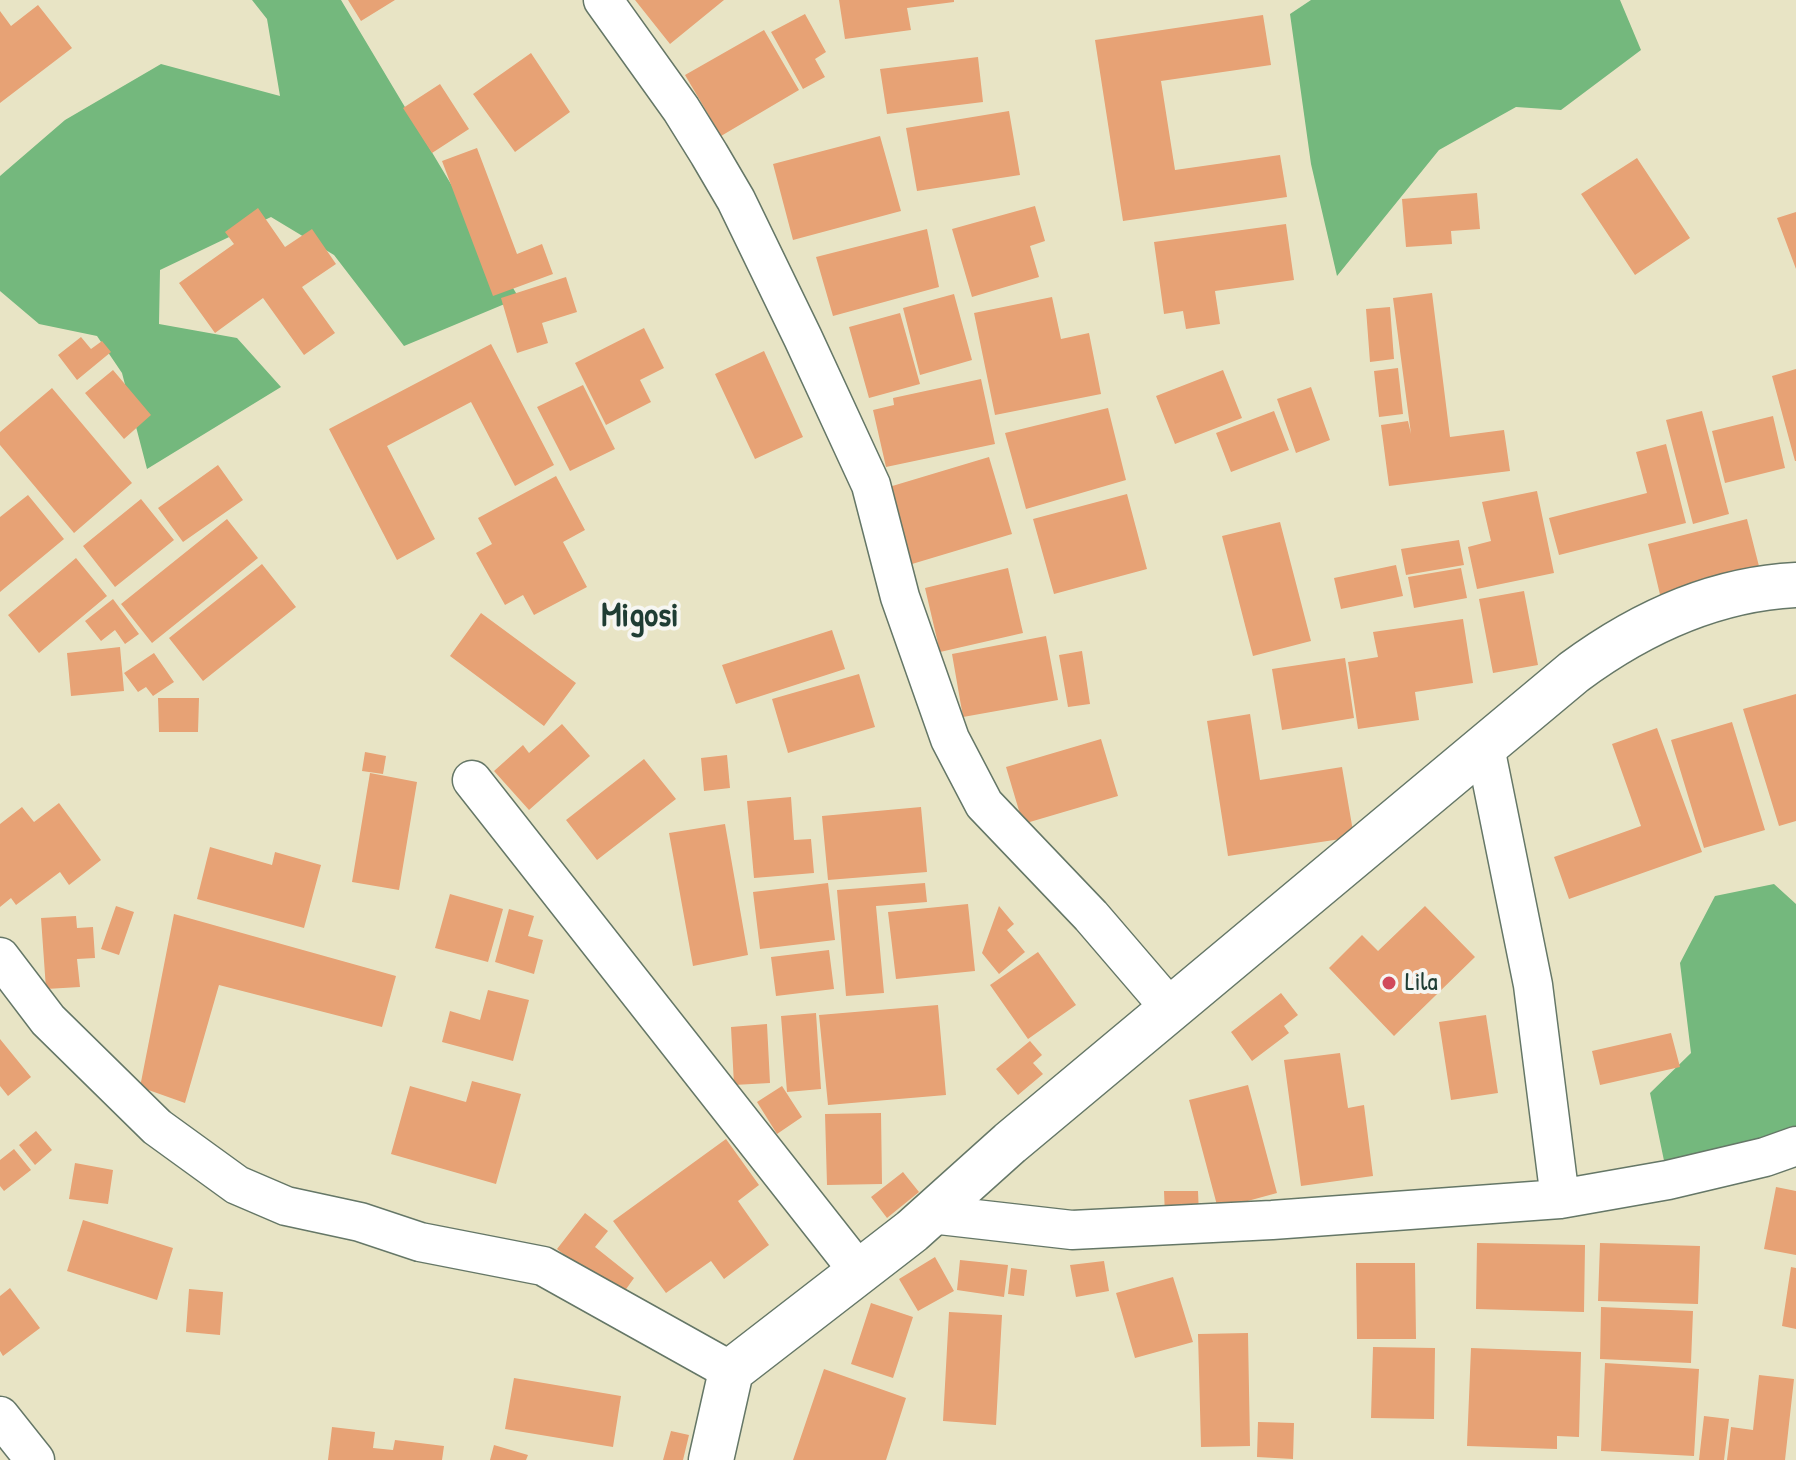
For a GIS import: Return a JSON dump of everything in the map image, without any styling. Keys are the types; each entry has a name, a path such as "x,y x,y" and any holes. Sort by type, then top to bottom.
{"street":[{"path":"603,0 681,109 709,154 736,200 803,338 871,485 900,597 950,739 984,804 1091,916 1170,1008"},
{"path":"711,1460 731,1371 860,1273 1170,1008 1609,646 1652,623 1694,606 1761,587 1796,585"},
{"path":"1485,747 1533,985 1560,1199"},
{"path":"472,780 860,1273"},
{"path":"0,957 48,1020 157,1127 237,1185 286,1206 360,1222 420,1242 543,1266 731,1371"},
{"path":"931,1214 1072,1230 1272,1220 1560,1199 1668,1180 1765,1157 1796,1146"},
{"path":"0,1416 35,1460"}],"green space":[{"path":"252,0 341,0 519,298 404,346 334,255 271,217 160,270 159,324 237,338 281,387 147,469 122,373 97,336 39,324 0,291 0,176 65,120 161,64 280,96 267,19"},
{"path":"1311,0 1620,0 1641,50 1561,110 1516,107 1439,150 1337,276 1311,164 1290,14"},
{"path":"1774,884 1796,904 1796,1140 1668,1180 1650,1093 1691,1053 1680,963 1715,896"}],"building":[{"path":"348,0 395,0 361,21"},
{"path":"635,0 724,0 670,44"},
{"path":"839,0 954,2 907,8 911,30 845,39"},
{"path":"38,5 72,48 0,103 0,11 11,26"},
{"path":"805,14 826,52 815,59 825,77 803,89 771,32"},
{"path":"1263,15 1271,65 1161,81 1175,170 1280,155 1287,197 1123,221 1095,40"},
{"path":"764,30 799,90 721,136 685,75"},
{"path":"531,53 570,112 515,152 473,94"},
{"path":"978,57 983,102 887,114 880,69"},
{"path":"440,84 469,129 432,153 403,108"},
{"path":"1009,111 1020,175 917,191 906,128"},
{"path":"880,136 901,211 793,240 773,164"},
{"path":"477,148 517,254 542,244 553,274 493,296 442,161"},
{"path":"1637,158 1690,238 1635,275 1581,194"},
{"path":"1477,193 1480,229 1451,231 1452,244 1406,247 1402,199"},
{"path":"1035,206 1045,241 1030,246 1039,277 972,297 952,229"},
{"path":"258,208 285,247 312,229 336,264 302,287 335,333 304,355 263,298 215,333 179,283 234,244 225,232"},
{"path":"1796,212 1796,269 1777,218"},
{"path":"1286,224 1294,280 1215,291 1220,324 1186,329 1183,311 1164,314 1154,242"},
{"path":"927,229 939,287 833,316 816,257"},
{"path":"566,277 577,312 542,323 548,343 517,353 501,298"},
{"path":"1432,293 1450,437 1504,430 1510,471 1389,486 1381,425 1408,421 1411,434 1393,298"},
{"path":"954,294 972,360 920,375 903,308"},
{"path":"1052,297 1061,339 1089,333 1101,394 995,415 974,313"},
{"path":"1390,307 1394,359 1370,362 1366,309"},
{"path":"900,313 920,384 869,398 849,327"},
{"path":"644,328 664,368 640,380 651,402 606,425 575,363"},
{"path":"81,337 91,349 102,341 111,352 77,380 58,355"},
{"path":"491,344 554,465 515,486 471,402 387,446 435,539 397,560 329,429"},
{"path":"764,351 803,437 755,459 715,374"},
{"path":"1398,368 1403,414 1379,417 1374,371"},
{"path":"1796,369 1796,461 1795,461 1772,376"},
{"path":"113,370 151,415 124,439 85,393"},
{"path":"1223,370 1242,418 1175,444 1156,396"},
{"path":"981,379 995,444 886,467 873,410 894,405 893,398"},
{"path":"583,385 615,449 570,471 537,407"},
{"path":"1311,387 1330,440 1296,453 1277,399"},
{"path":"52,388 132,483 74,533 0,445 0,432"},
{"path":"1108,408 1126,480 1026,509 1005,433"},
{"path":"1274,411 1289,450 1231,472 1216,433"},
{"path":"1702,411 1729,514 1693,524 1666,420"},
{"path":"1773,416 1785,468 1725,483 1712,431"},
{"path":"1666,444 1686,523 1559,555 1549,518 1647,493 1636,452"},
{"path":"989,457 1012,534 912,564 889,487"},
{"path":"218,465 243,500 183,542 158,508"},
{"path":"556,476 585,530 563,542 587,587 534,615 523,595 505,605 476,553 492,544 478,518"},
{"path":"1537,491 1554,573 1477,589 1468,547 1491,541 1482,502"},
{"path":"1127,494 1147,569 1054,594 1033,519"},
{"path":"28,495 64,539 0,592 0,517"},
{"path":"141,499 174,540 115,587 83,546"},
{"path":"227,519 258,558 152,643 121,604"},
{"path":"1747,519 1762,578 1662,603 1648,544"},
{"path":"1280,522 1311,641 1253,656 1222,536"},
{"path":"1459,540 1464,565 1406,575 1401,549"},
{"path":"76,558 107,596 39,653 8,615"},
{"path":"262,564 296,607 203,681 169,638"},
{"path":"1396,565 1403,596 1341,609 1334,578"},
{"path":"1008,568 1023,633 940,652 925,588"},
{"path":"1461,568 1467,598 1414,608 1408,577"},
{"path":"1524,591 1538,665 1493,673 1479,599"},
{"path":"113,599 139,634 125,644 115,630 101,641 85,621"},
{"path":"481,613 576,683 544,726 450,656"},
{"path":"1463,619 1473,683 1415,692 1419,720 1358,729 1348,662 1378,657 1373,632"},
{"path":"832,630 845,669 736,704 722,665"},
{"path":"1046,636 1058,700 963,717 952,654"},
{"path":"120,647 124,691 71,696 67,653"},
{"path":"1082,651 1090,704 1068,707 1059,655"},
{"path":"154,653 174,682 153,696 146,687 138,692 124,673"},
{"path":"1345,658 1354,718 1282,730 1272,669"},
{"path":"859,674 875,727 788,753 772,699"},
{"path":"1796,694 1796,821 1779,826 1743,709"},
{"path":"158,698 199,698 198,732 159,732"},
{"path":"1250,714 1260,780 1342,767 1354,837 1228,856 1207,721"},
{"path":"1732,722 1765,830 1704,848 1671,740"},
{"path":"562,724 590,756 529,810 494,771 523,745 529,753"},
{"path":"1657,728 1702,852 1569,899 1554,857 1641,826 1612,744"},
{"path":"1101,739 1118,796 1023,824 1006,767"},
{"path":"365,752 386,756 383,774 362,771"},
{"path":"727,755 730,788 704,791 701,758"},
{"path":"644,759 676,799 597,860 566,820"},
{"path":"370,773 417,782 399,890 352,882"},
{"path":"791,797 794,840 811,839 814,873 754,878 747,801"},
{"path":"59,803 101,860 69,885 60,872 16,905 11,898 0,907 0,824 22,807 34,822"},
{"path":"921,807 927,872 828,880 822,816"},
{"path":"725,824 748,955 693,966 669,833"},
{"path":"210,847 272,865 275,852 321,865 304,928 197,899"},
{"path":"828,883 835,940 760,949 753,892"},
{"path":"925,883 927,902 876,906 884,993 846,996 837,890"},
{"path":"450,894 503,909 488,962 435,948"},
{"path":"968,904 975,971 896,979 888,912"},
{"path":"116,906 134,912 119,955 101,949"},
{"path":"999,906 1014,924 1007,930 1025,952 999,974 982,953"},
{"path":"1425,906 1475,957 1394,1036 1329,968 1362,935 1378,951"},
{"path":"509,909 534,916 528,936 543,940 534,974 495,962"},
{"path":"174,914 396,976 382,1027 219,985 185,1103 140,1087"},
{"path":"76,916 77,928 93,927 95,958 77,959 80,987 46,989 41,918"},
{"path":"829,950 834,989 776,996 771,957"},
{"path":"1038,952 1076,1005 1028,1039 990,985"},
{"path":"488,990 529,1000 513,1061 442,1042 450,1011 480,1020"},
{"path":"1281,993 1298,1015 1284,1026 1289,1033 1252,1061 1231,1032"},
{"path":"938,1005 946,1095 828,1105 819,1015"},
{"path":"816,1013 821,1089 787,1092 781,1016"},
{"path":"1486,1015 1498,1093 1451,1100 1439,1022"},
{"path":"767,1024 770,1083 734,1085 731,1027"},
{"path":"1671,1033 1680,1067 1600,1085 1592,1051"},
{"path":"0,1039 31,1077 8,1096 0,1086"},
{"path":"1030,1041 1042,1055 1033,1063 1043,1074 1018,1095 996,1069"},
{"path":"1340,1053 1348,1108 1364,1105 1373,1176 1301,1186 1284,1060"},
{"path":"472,1081 521,1094 496,1184 391,1154 410,1086 466,1102"},
{"path":"1248,1085 1277,1193 1218,1209 1189,1100"},
{"path":"782,1086 802,1117 777,1134 757,1102"},
{"path":"881,1113 882,1184 827,1185 825,1114"},
{"path":"36,1131 52,1150 35,1165 19,1145"},
{"path":"726,1139 759,1185 738,1201 769,1245 724,1279 711,1261 666,1293 613,1221"},
{"path":"14,1149 31,1170 4,1191 0,1186 0,1160"},
{"path":"75,1163 113,1170 108,1204 69,1199"},
{"path":"903,1172 919,1192 887,1218 871,1197"},
{"path":"1776,1187 1796,1191 1796,1255 1764,1249"},
{"path":"1164,1191 1198,1191 1199,1215 1165,1216"},
{"path":"585,1213 608,1231 595,1247 634,1278 619,1299 557,1249"},
{"path":"83,1220 173,1248 157,1300 67,1271"},
{"path":"1477,1243 1585,1245 1584,1312 1476,1309"},
{"path":"1600,1243 1700,1246 1698,1304 1598,1301"},
{"path":"935,1257 954,1291 918,1311 899,1279"},
{"path":"960,1260 1008,1265 1004,1297 957,1290"},
{"path":"1104,1261 1109,1291 1076,1297 1070,1265"},
{"path":"1356,1263 1415,1263 1416,1339 1357,1339"},
{"path":"1791,1267 1796,1268 1796,1329 1782,1326"},
{"path":"1011,1268 1027,1270 1024,1296 1008,1294"},
{"path":"1173,1277 1193,1342 1135,1358 1116,1293"},
{"path":"10,1288 40,1328 3,1356 0,1351 0,1296"},
{"path":"189,1289 223,1292 220,1335 186,1332"},
{"path":"871,1303 913,1317 893,1378 851,1364"},
{"path":"1601,1307 1693,1311 1691,1363 1600,1359"},
{"path":"949,1312 1002,1315 996,1425 943,1421"},
{"path":"1248,1333 1250,1446 1201,1447 1198,1334"},
{"path":"1373,1347 1435,1348 1434,1419 1371,1418"},
{"path":"1471,1348 1581,1352 1579,1437 1557,1436 1557,1449 1467,1446"},
{"path":"1605,1363 1699,1369 1694,1456 1601,1451"},
{"path":"824,1369 906,1398 886,1460 793,1460"},
{"path":"1759,1375 1794,1379 1785,1460 1727,1460 1731,1427 1753,1430"},
{"path":"514,1378 621,1396 613,1447 505,1429"},
{"path":"1704,1416 1729,1419 1724,1460 1699,1460"},
{"path":"1258,1422 1294,1423 1293,1459 1257,1457"},
{"path":"332,1427 375,1432 373,1448 393,1450 395,1440 444,1446 442,1460 328,1460"},
{"path":"671,1431 689,1435 683,1460 663,1460"},
{"path":"494,1445 528,1455 526,1460 490,1460"}],"place":[{"name":"Lila","path":"1389,983"}],"district":[{"name":"Migosi","path":"640,617"}]}
